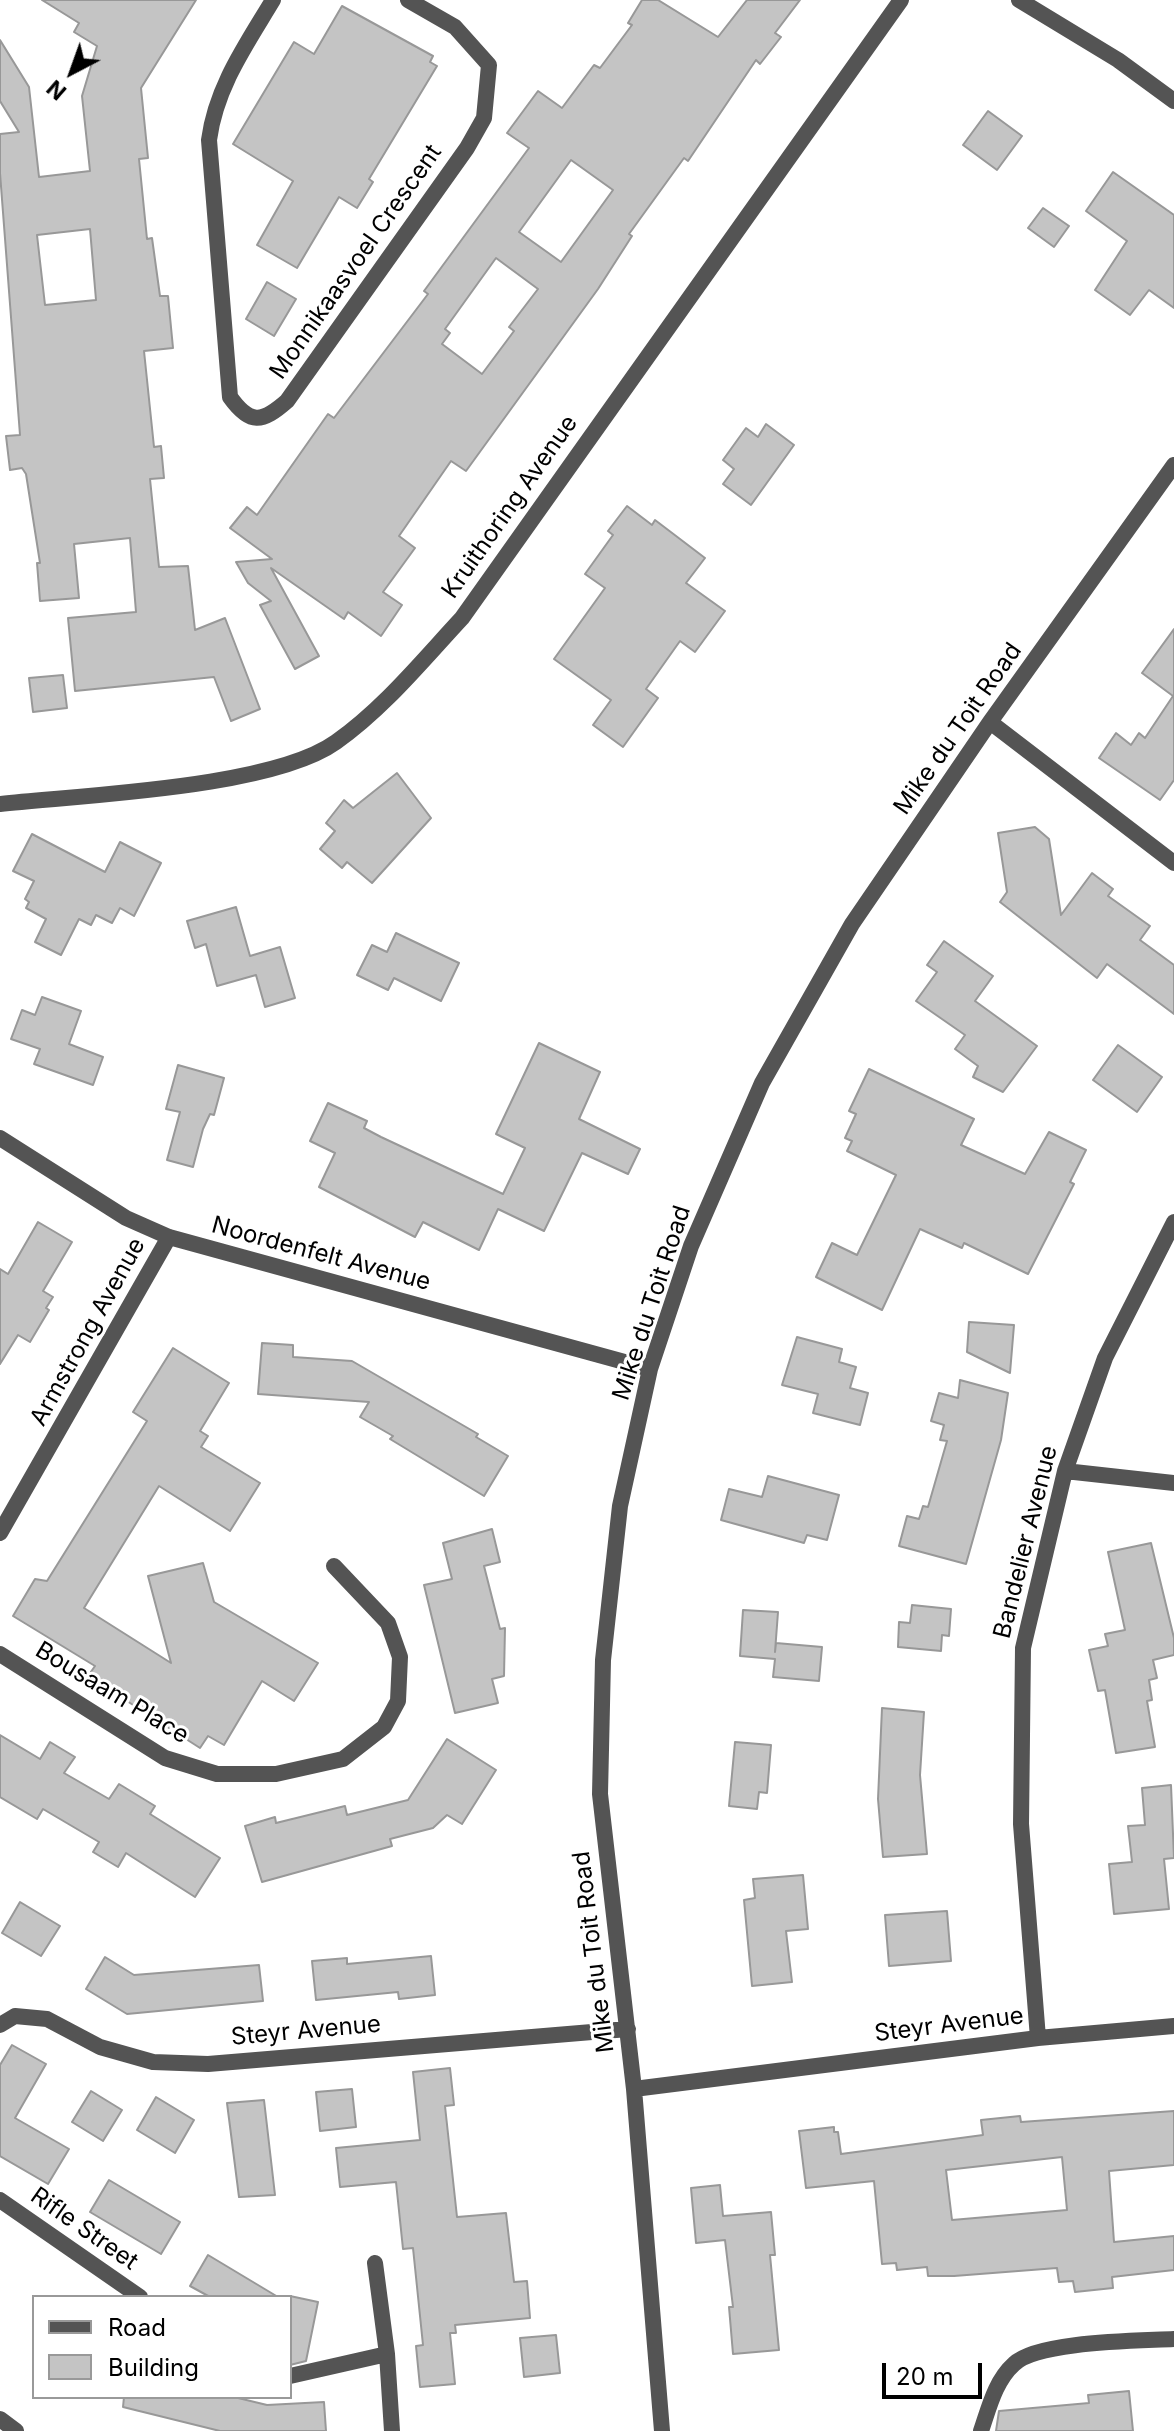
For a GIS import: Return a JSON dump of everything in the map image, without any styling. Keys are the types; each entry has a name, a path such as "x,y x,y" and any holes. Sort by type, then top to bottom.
{"street":[{"name":"Monnikaasvoel Crescent","path":"273,0 225,80 212,111 209,140 230,397 243,415 257,419 271,415 287,401 467,148 484,118 489,65 455,27 408,0"},
{"name":"Kruithoring Avenue","path":"0,804 237,777 292,762 333,744 383,703 462,618 901,0"},
{"path":"1019,0 1118,60 1174,101"},
{"name":"Mike du Toit Road","path":"662,2431 634,2089 600,1794 603,1660 620,1506 650,1369 691,1246 762,1083 852,924 990,722 1174,465"},
{"path":"990,722 1174,863"},
{"name":"Noordenfelt Avenue","path":"0,1138 126,1218 169,1237 650,1369"},
{"name":"Bandelier Avenue","path":"1038,2038 1021,1824 1023,1648 1065,1471 1105,1358 1174,1222"},
{"name":"Armstrong Avenue","path":"0,1533 169,1237"},
{"path":"1065,1471 1174,1483"},
{"name":"Bousaam Place","path":"0,1654 165,1758 217,1774 276,1774 343,1759 384,1727 398,1701 400,1657 388,1623 334,1566"},
{"name":"Steyr Avenue","path":"0,2025 15,2016 47,2019 100,2047 140,2058 208,2064 628,2029"},
{"name":"Steyr Avenue","path":"634,2089 1038,2038 1174,2026"},
{"name":"Rifle Street","path":"0,2200 137,2295"},
{"path":"375,2263 387,2354 392,2431"},
{"path":"981,2431 993,2393 1015,2362 1056,2348 1174,2339"},
{"path":"292,2376 387,2354"},
{"path":"0,2419 16,2431"}],"building":[{"path":"42,0 196,0 141,88 148,158 139,159 147,239 152,238 160,296 168,296 173,348 144,351 154,447 161,446 164,478 150,479 159,567 188,566 195,630 225,618 260,709 231,721 214,677 75,691 68,618 136,612 130,538 74,544 79,598 40,601 37,563 40,563 26,474 22,468 10,470 6,436 20,435 0,173 0,134 19,132 0,101 0,40 29,87 39,177 90,171 82,96 97,46 74,32 79,23","holes":["90,229 96,300 45,305 37,235"]},
{"path":"642,0 658,0 718,37 747,0 800,0 775,33 781,37 760,64 756,60 688,161 684,158 629,234 632,236 598,289 466,471 451,461 399,536 415,548 383,592 402,605 381,636 348,612 344,619 271,568 319,656 295,669 260,605 271,601 248,583 236,562 272,559 230,528 247,507 257,515 328,414 334,418 428,294 424,291 529,148 507,133 538,91 562,108 594,65 600,68 632,25 628,23","holes":["571,160 613,190 561,262 519,232","496,258 538,289 509,327 514,331 482,374 442,344 450,333 445,329"]},
{"path":"342,6 433,56 430,62 437,66 369,179 373,182 357,208 339,197 297,268 257,245 293,181 233,144 294,42 314,54"},
{"path":"988,111 1022,136 997,170 963,145"},
{"path":"1113,172 1174,215 1174,308 1149,290 1130,315 1095,290 1127,241 1086,211"},
{"path":"1043,208 1069,226 1054,247 1028,228"},
{"path":"267,282 296,299 274,336 246,319"},
{"path":"766,424 794,445 751,505 723,484 734,469 723,460 746,428 758,437"},
{"path":"627,506 652,525 655,520 705,558 686,583 725,611 695,652 680,641 646,689 658,698 623,747 593,725 611,700 554,659 605,588 585,574 613,535 608,531"},
{"path":"1174,629 1174,780 1160,800 1099,758 1116,733 1131,745 1139,733 1145,738 1173,696 1142,673"},
{"path":"63,675 67,708 33,712 29,678"},
{"path":"397,773 431,818 372,883 347,862 342,868 320,849 335,831 326,823 344,800 353,808"},
{"path":"1035,827 1049,839 1061,915 1092,873 1113,889 1108,896 1150,926 1140,940 1174,965 1174,1014 1107,964 1097,978 1000,902 1007,892 998,833"},
{"path":"32,834 105,872 120,842 161,863 134,916 120,908 112,923 96,915 91,925 79,919 61,955 35,942 46,919 26,908 29,902 25,899 34,881 13,871"},
{"path":"236,907 250,956 280,947 295,998 265,1007 256,975 217,986 206,944 195,948 187,921"},
{"path":"396,933 459,963 441,1001 394,978 388,990 357,975 372,945 387,952"},
{"path":"944,941 993,976 975,1001 1037,1046 1003,1092 973,1077 978,1066 955,1049 965,1035 916,1001 937,972 927,965"},
{"path":"42,997 81,1011 69,1044 103,1057 93,1085 34,1064 40,1049 11,1039 22,1010 35,1015"},
{"path":"539,1043 600,1072 579,1119 640,1149 628,1174 582,1153 544,1231 498,1209 479,1250 423,1222 415,1237 319,1187 335,1153 310,1141 328,1103 367,1121 364,1128 381,1137 503,1194 525,1148 496,1134"},
{"path":"1118,1045 1162,1077 1137,1112 1093,1080"},
{"path":"178,1065 224,1078 214,1115 210,1114 203,1129 193,1167 167,1160 180,1112 166,1109"},
{"path":"869,1069 974,1119 961,1145 1025,1174 1049,1132 1086,1150 1070,1182 1074,1184 1028,1274 964,1243 962,1248 920,1229 882,1310 816,1277 832,1243 857,1255 896,1175 847,1151 852,1141 845,1138 856,1114 849,1111"},
{"path":"38,1222 72,1242 43,1291 53,1297 46,1308 49,1310 30,1342 18,1335 0,1364 0,1269 8,1274"},
{"path":"969,1322 1014,1325 1010,1373 967,1352"},
{"path":"797,1337 842,1349 839,1362 856,1367 850,1388 868,1393 860,1425 813,1413 818,1394 782,1385"},
{"path":"262,1343 293,1345 293,1357 352,1361 478,1434 476,1437 508,1456 484,1496 390,1439 393,1436 360,1417 369,1402 258,1394"},
{"path":"173,1348 229,1383 200,1431 208,1436 201,1447 260,1483 230,1531 159,1486 84,1608 171,1663 148,1576 203,1563 214,1602 318,1663 294,1701 262,1681 224,1745 208,1736 200,1748 88,1676 95,1666 13,1616 35,1579 47,1581 147,1421 133,1412"},
{"path":"960,1380 1008,1393 1001,1440 966,1564 899,1546 907,1516 919,1519 923,1506 928,1507 947,1441 940,1440 944,1425 931,1421 939,1393 958,1398"},
{"path":"768,1476 839,1495 827,1540 807,1535 804,1543 721,1520 729,1489 762,1497"},
{"path":"492,1529 500,1562 484,1566 500,1629 505,1628 504,1676 492,1679 498,1703 455,1713 424,1585 452,1579 443,1543"},
{"path":"1151,1543 1174,1638 1174,1655 1153,1660 1157,1678 1149,1680 1152,1700 1147,1701 1155,1747 1116,1753 1105,1690 1098,1691 1089,1650 1108,1646 1105,1634 1125,1630 1108,1552"},
{"path":"912,1605 951,1609 949,1636 942,1635 941,1651 898,1647 899,1622 910,1623"},
{"path":"743,1610 778,1612 775,1652 776,1643 822,1647 819,1681 773,1677 775,1659 740,1656"},
{"path":"882,1708 924,1712 920,1775 927,1854 883,1857 878,1799"},
{"path":"0,1735 40,1759 50,1742 75,1757 64,1773 109,1799 119,1784 155,1806 150,1814 220,1858 195,1897 126,1853 118,1867 93,1852 99,1842 43,1809 37,1819 0,1797"},
{"path":"447,1739 496,1770 462,1824 447,1815 433,1828 390,1839 392,1846 262,1882 245,1826 275,1817 276,1823 345,1806 347,1815 408,1800"},
{"path":"735,1742 771,1745 767,1793 759,1792 757,1809 729,1806"},
{"path":"1171,1785 1174,1858 1164,1859 1169,1909 1114,1914 1109,1864 1132,1862 1128,1826 1145,1825 1142,1788"},
{"path":"803,1875 808,1929 786,1931 792,1982 752,1986 744,1900 755,1898 753,1879"},
{"path":"20,1902 60,1926 41,1956 2,1933"},
{"path":"947,1911 951,1961 889,1966 885,1915"},
{"path":"431,1956 435,1995 399,1999 398,1992 316,2000 312,1961 347,1958 347,1964"},
{"path":"105,1957 134,1975 259,1965 263,2001 127,2014 86,1989"},
{"path":"12,2045 46,2064 15,2118 69,2149 48,2184 0,2156 0,2065"},
{"path":"450,2068 454,2105 445,2106 457,2217 506,2213 514,2282 527,2281 530,2318 455,2325 456,2333 450,2333 455,2384 420,2387 416,2346 423,2345 413,2248 403,2249 396,2182 340,2187 336,2148 420,2140 413,2072"},
{"path":"352,2089 356,2127 320,2131 316,2092"},
{"path":"91,2091 122,2110 103,2141 72,2122"},
{"path":"156,2097 194,2120 175,2153 137,2130"},
{"path":"264,2100 275,2195 239,2197 227,2103"},
{"path":"1174,2111 1174,2165 1109,2171 1114,2242 1174,2236 1174,2270 1112,2277 1113,2288 1075,2292 1073,2281 1059,2282 1057,2268 954,2276 928,2276 927,2267 897,2270 896,2263 882,2264 874,2181 806,2188 799,2131 834,2127 834,2132 838,2132 841,2154 983,2135 981,2120 1020,2116 1021,2122","holes":["1062,2157 1067,2210 952,2220 946,2170"]},
{"path":"109,2180 180,2222 161,2254 90,2212"},
{"path":"720,2185 723,2216 771,2212 775,2255 770,2255 779,2350 733,2354 729,2307 733,2307 725,2240 696,2243 691,2188"},
{"path":"208,2255 275,2295 206,2295 190,2286"},
{"path":"292,2296 318,2302 306,2361 292,2364"},
{"path":"556,2335 560,2373 524,2377 520,2338"},
{"path":"1129,2391 1133,2431 996,2431 999,2411 1089,2403 1088,2395"},
{"path":"124,2399 242,2399 267,2405 324,2402 326,2431 220,2431 123,2407"}]}
